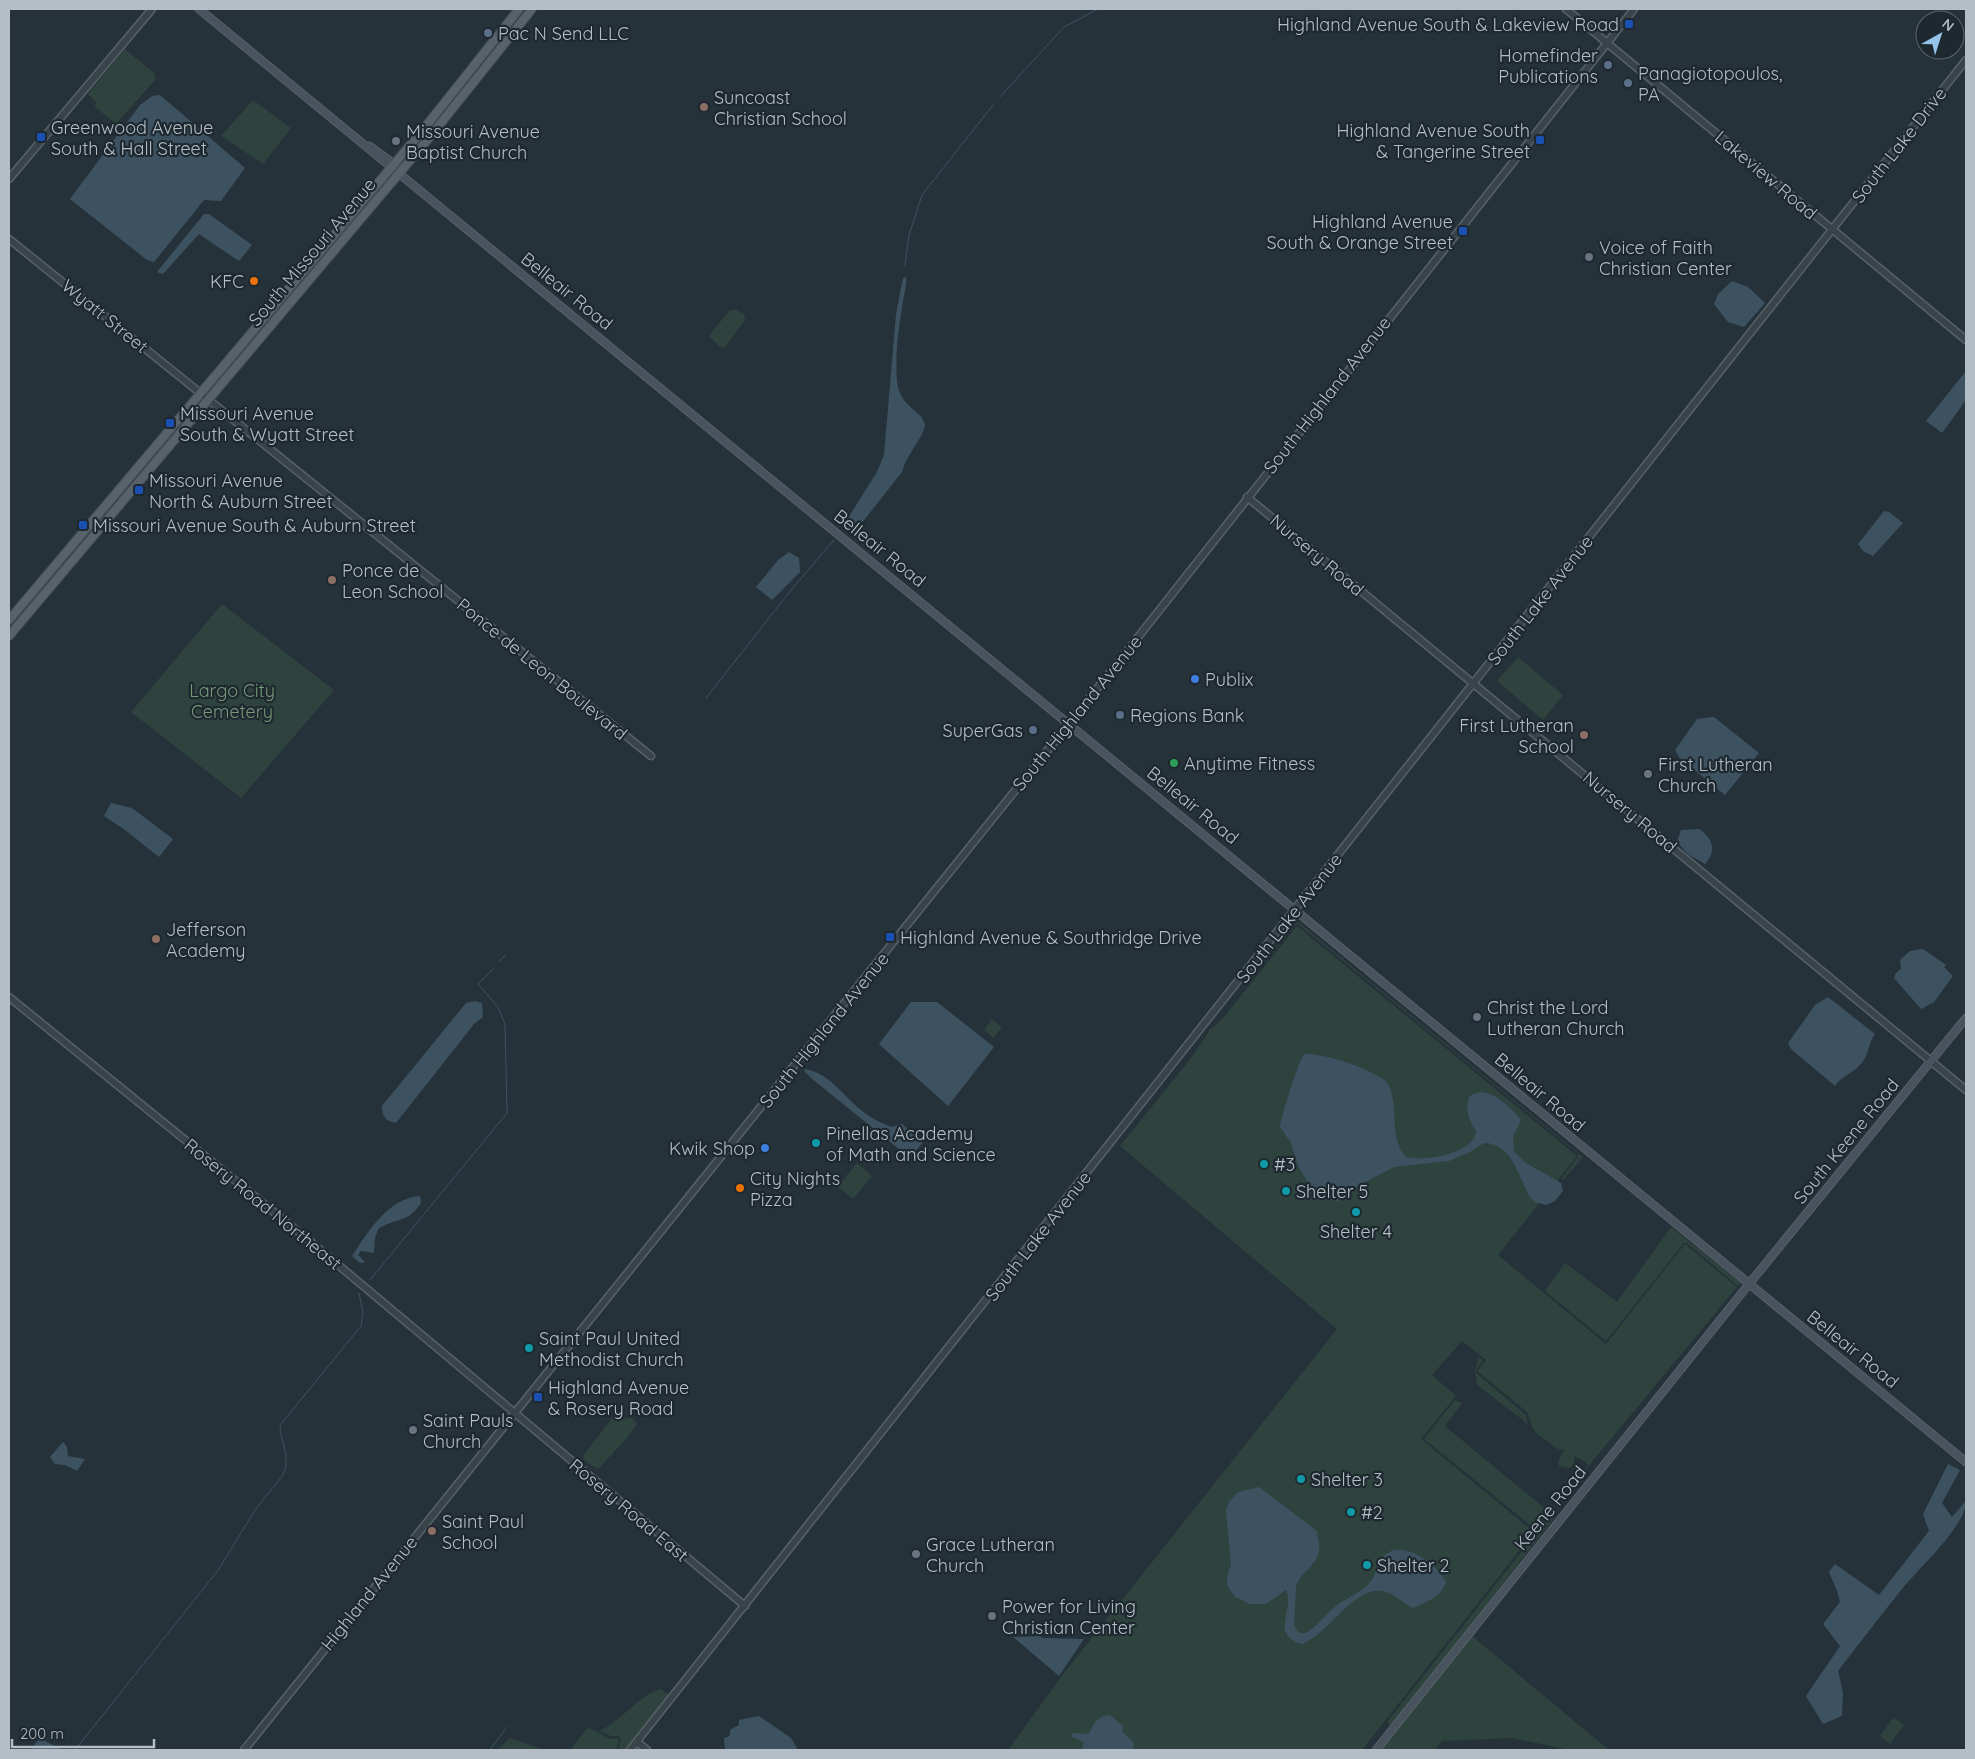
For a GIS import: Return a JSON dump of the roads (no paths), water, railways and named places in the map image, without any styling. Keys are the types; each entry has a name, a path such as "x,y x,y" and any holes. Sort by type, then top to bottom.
{"main road":[{"name":"Belleair Road","path":"199,9 400,172 1966,1462"},
{"name":"South Missouri Avenue","path":"9,620 392,166 519,9"},
{"name":"South Missouri Avenue","path":"9,636 400,172 532,9"},
{"name":"South Keene Road","path":"1749,1284 1966,1018"},
{"name":"Keene Road","path":"1376,1750 1749,1284"}],"street":[{"path":"9,178 152,9"},
{"name":"Lakeview Road","path":"1566,9 1966,340"},
{"name":"South Highland Avenue","path":"514,1414 1069,723 1634,9"},
{"name":"South Lake Drive","path":"1832,230 1966,60"},
{"name":"South Lake Avenue","path":"630,1750 1832,230"},
{"name":"Wyatt Street","path":"9,239 201,392"},
{"name":"Ponce de Leon Boulevard","path":"201,392 651,756"},
{"name":"Nursery Road","path":"1247,497 1966,1090"},
{"path":"9,620 17,626"},
{"name":"Rosery Road Northeast","path":"9,997 312,1243 514,1414"},
{"name":"Rosery Road East","path":"514,1414 745,1606"},
{"name":"Highland Avenue","path":"244,1750 514,1414"},
{"path":"637,1742 648,1750"}],"water":[{"path":"160,95 245,168 221,201 204,200 154,262 147,260 70,199 140,105 152,96"},
{"path":"204,214 209,214 252,245 239,261 199,234 163,274 157,272"},
{"path":"906,277 897,345 897,382 903,398 920,416 925,426 902,472 853,534 843,526 877,472 884,455 896,314 903,278"},
{"path":"1732,281 1748,287 1765,303 1744,327 1728,322 1714,304 1718,294"},
{"path":"1966,371 1966,400 1942,433 1926,421"},
{"path":"1884,511 1889,512 1903,523 1873,556 1863,551 1858,544"},
{"path":"789,552 799,558 800,572 772,600 756,587 779,559"},
{"path":"1714,717 1759,753 1725,795 1679,757 1675,750 1697,719"},
{"path":"111,803 132,808 173,839 159,857 104,816"},
{"path":"1699,829 1708,836 1712,845 1711,854 1705,864 1689,855 1677,842 1681,830"},
{"path":"1923,949 1946,965 1944,967 1953,976 1934,1002 1921,1009 1894,978 1901,969 1900,960 1910,951"},
{"path":"1828,997 1875,1034 1862,1062 1835,1086 1791,1049 1788,1043 1815,1005"},
{"path":"475,1001 482,1003 483,1017 474,1024 396,1123 389,1121 383,1113 382,1106 466,1003"},
{"path":"911,1002 937,1002 994,1047 948,1106 879,1044"},
{"path":"1304,1054 1324,1056 1346,1062 1369,1071 1386,1081 1393,1099 1397,1140 1400,1149 1406,1157 1436,1157 1458,1151 1473,1139 1476,1131 1468,1115 1469,1097 1483,1092 1498,1098 1521,1120 1513,1137 1514,1152 1526,1163 1561,1183 1563,1191 1555,1201 1546,1205 1535,1202 1530,1197 1508,1155 1494,1144 1484,1143 1470,1152 1449,1161 1394,1167 1348,1191 1346,1198 1338,1201 1328,1199 1308,1183 1298,1166 1291,1143 1280,1127 1290,1090"},
{"path":"804,1069 821,1075 835,1085 864,1113 872,1118 892,1127 902,1124 923,1142 910,1158 811,1078"},
{"path":"420,1196 421,1203 411,1214 379,1228 375,1237 374,1253 361,1251 358,1255 365,1262 360,1263 352,1256 372,1227 389,1210 409,1198"},
{"path":"63,1442 67,1447 68,1456 85,1459 77,1471 65,1465 55,1464 50,1457"},
{"path":"1948,1464 1960,1470 1942,1503 1952,1517 1966,1501 1964,1511 1950,1535 1902,1589 1838,1671 1843,1692 1842,1716 1823,1724 1806,1696 1840,1646 1823,1624 1840,1602 1829,1572 1835,1564 1879,1595 1929,1531 1923,1514"},
{"path":"1259,1487 1317,1531 1319,1552 1296,1586 1294,1625 1299,1633 1306,1633 1337,1605 1363,1589 1372,1580 1381,1560 1388,1553 1397,1550 1416,1554 1426,1560 1446,1582 1444,1587 1433,1598 1413,1608 1387,1592 1372,1591 1351,1603 1311,1639 1302,1644 1292,1640 1285,1628 1288,1606 1286,1590 1266,1604 1250,1604 1235,1597 1227,1585 1231,1564 1226,1511 1229,1502 1238,1492"},
{"path":"1040,1636 1042,1638 1084,1639 1059,1676 1013,1637"},
{"path":"1110,1715 1123,1726 1123,1732 1134,1743 1133,1750 1082,1750 1084,1742 1072,1737 1072,1733 1089,1734 1096,1721"},
{"path":"759,1716 791,1738 798,1750 725,1750 724,1738 730,1736 730,1730 739,1725 739,1720"},
{"path":"40,1738 62,1750 30,1750"}],"waterway":[{"path":"1000,97 1064,27 1098,9"},
{"path":"905,265 909,235 922,195 993,105"},
{"path":"706,698 791,590 834,540"},
{"path":"499,962 505,955"},
{"path":"370,1280 507,1113 505,1024 498,1007 478,984 493,969"},
{"path":"75,1750 219,1569 255,1510 283,1475 286,1467 286,1455 280,1430 281,1424 361,1326 363,1312 359,1293"},
{"path":"490,1750 507,1727"}],"place":[{"name":"Highland Avenue South & Lakeview Road","path":"1629,24"},
{"name":"Pac N Send LLC","path":"488,33"},
{"name":"Homefinder Publications","path":"1608,65"},
{"name":"Panagiotopoulos, PA","path":"1628,83"},
{"name":"Suncoast Christian School","path":"704,107"},
{"name":"Greenwood Avenue South & Hall Street","path":"41,137"},
{"name":"Highland Avenue South & Tangerine Street","path":"1540,140"},
{"name":"Missouri Avenue Baptist Church","path":"396,141"},
{"name":"Highland Avenue South & Orange Street","path":"1463,231"},
{"name":"Voice of Faith Christian Center","path":"1589,257"},
{"name":"KFC","path":"254,281"},
{"name":"Missouri Avenue South & Wyatt Street","path":"170,423"},
{"name":"Missouri Avenue North & Auburn Street","path":"139,490"},
{"name":"Missouri Avenue South & Auburn Street","path":"83,525"},
{"name":"Ponce de Leon School","path":"332,580"},
{"name":"Publix","path":"1195,679"},
{"name":"Regions Bank","path":"1120,715"},
{"name":"SuperGas","path":"1033,730"},
{"name":"First Lutheran School","path":"1584,735"},
{"name":"Anytime Fitness","path":"1174,763"},
{"name":"First Lutheran Church","path":"1648,774"},
{"name":"Highland Avenue & Southridge Drive","path":"890,937"},
{"name":"Jefferson Academy","path":"156,939"},
{"name":"Christ the Lord Lutheran Church","path":"1477,1017"},
{"name":"Pinellas Academy of Math and Science","path":"816,1143"},
{"name":"Kwik Shop","path":"765,1148"},
{"name":"#3","path":"1264,1164"},
{"name":"City Nights Pizza","path":"740,1188"},
{"name":"Shelter 5","path":"1286,1191"},
{"name":"Shelter 4","path":"1356,1212"},
{"name":"Saint Paul United Methodist Church","path":"529,1348"},
{"name":"Highland Avenue & Rosery Road","path":"538,1397"},
{"name":"Saint Pauls Church","path":"413,1430"},
{"name":"Shelter 3","path":"1301,1479"},
{"name":"#2","path":"1351,1512"},
{"name":"Saint Paul School","path":"432,1531"},
{"name":"Grace Lutheran Church","path":"916,1554"},
{"name":"Shelter 2","path":"1367,1565"},
{"name":"Power for Living Christian Center","path":"992,1616"}],"park label":[{"name":"Largo City Cemetery","path":"232,700"}]}
